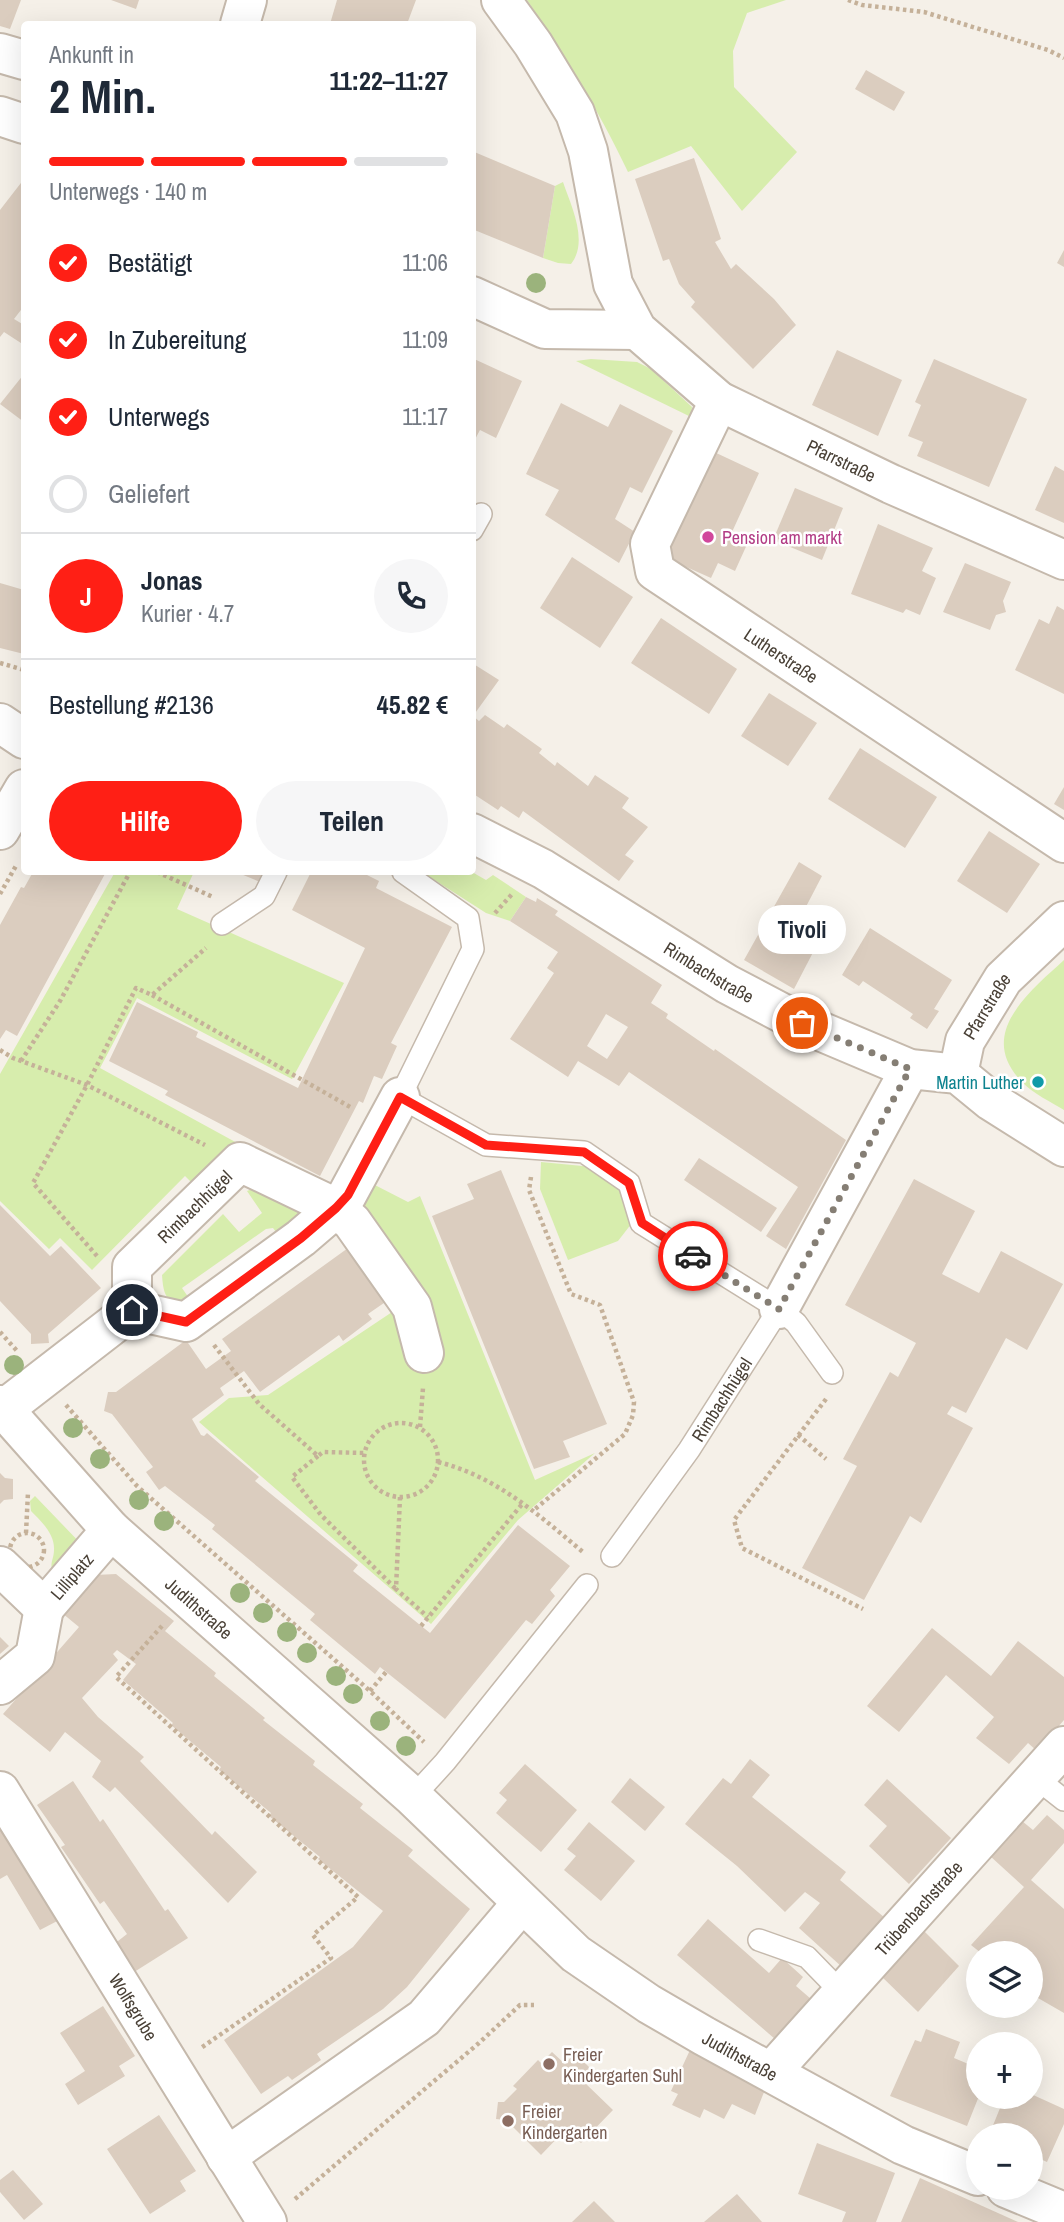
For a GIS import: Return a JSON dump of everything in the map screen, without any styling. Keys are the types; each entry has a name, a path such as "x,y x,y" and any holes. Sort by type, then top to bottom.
{"street":[{"path":"241,21 247,0"},
{"name":"Pfarrstraße","path":"502,0 533,44 575,113 588,151 613,284 636,330 719,401 891,484 1064,560"},
{"path":"0,53 21,59"},
{"path":"0,116 21,123"},
{"path":"476,298 545,329 636,330"},
{"name":"Lutherstraße","path":"719,401 650,544 655,570 1064,843"},
{"path":"0,723 21,737"},
{"path":"9,845 21,800"},
{"name":"Rimbachstraße","path":"476,835 547,872 727,984 802,1023 910,1069 958,1074"},
{"name":"Pfarrstraße","path":"958,1074 965,1041 1003,979 1064,921"},
{"name":"Rimbachhügel","path":"779,1309 910,1069"},
{"path":"958,1074 991,1101 1064,1147"},
{"path":"2,1407 43,1378 132,1301 186,1322 301,1238 348,1195 392,1112"},
{"name":"Rimbachhügel","path":"132,1301 132,1267 240,1162 336,1208 352,1222 412,1307 424,1353"},
{"name":"Judithstraße","path":"2,1407 111,1530 413,1797 576,1954 649,2004 704,2036 903,2145 966,2171"},
{"name":"Lilliplatz","path":"0,1566 44,1608 111,1530"},
{"path":"0,1685 35,1656 44,1608"},
{"name":"Trübenbachstraße","path":"772,2071 843,1994 1050,1789 1064,1746"},
{"name":"Wolfsgrube","path":"0,1791 226,2157 278,2213"},
{"path":"226,2157 424,2018 522,1903"},
{"path":"1035,2200 1064,2212"}],"lane":[{"path":"218,933 264,896 274,875"},
{"path":"407,875 468,918 473,949 392,1112 486,1145 584,1152 629,1183 642,1223 779,1309 796,1323 832,1373"},
{"name":"Rimbachhügel","path":"602,1558 690,1450 779,1309"},
{"path":"413,1797 445,1762 587,1585"},
{"path":"759,1940 807,1957 843,1994"}],"path":[{"path":"848,0 862,5 924,12 1048,50 1064,58"},
{"path":"0,663 21,669"},
{"path":"0,894 9,845"},
{"path":"473,949 494,915 515,891 547,872"},
{"path":"21,1061 60,1001 128,875"},
{"path":"164,875 181,882"},
{"path":"152,995 218,933"},
{"path":"132,1301 33,1183 136,988 392,1112"},
{"path":"0,1050 21,1061 87,1085 240,1162"},
{"path":"534,1510 625,1434 633,1415 634,1402 600,1305 571,1294 529,1190 536,1149"},
{"path":"192,1317 259,1404 318,1456"},
{"path":"0,1332 136,1486 370,1691 445,1762"},
{"path":"832,1373 839,1383 734,1520 742,1548 863,1609"},
{"path":"409,1423 420,1427 434,1442 439,1462 430,1483 411,1496 400,1497 377,1488 369,1478 365,1453 368,1443 386,1426 409,1423"},
{"path":"798,1435 826,1459"},
{"path":"365,1453 323,1452 292,1477 321,1515 428,1617"},
{"path":"439,1462 463,1468 495,1484 602,1558"},
{"path":"26,1533 29,1478"},
{"path":"396,1589 400,1497"},
{"path":"421,1626 523,1503"},
{"path":"162,1625 116,1677 358,1897 313,1935 331,1958 172,2068"},
{"path":"370,1691 386,1672"},
{"path":"278,2213 520,2005 534,2005"}],"green space":[{"path":"527,0 786,0 747,13 733,51 734,87 797,152 742,211 691,146 628,172 581,84"},
{"path":"563,182 577,223 578,245 571,264 543,258 555,186"},
{"path":"591,359 637,362 651,369 692,407 691,417 576,361"},
{"path":"476,874 486,880 493,875 526,897 510,921 486,913 427,875"},
{"path":"113,875 193,875 177,909 344,983 292,1079 137,998 100,1068 239,1144 201,1192 185,1176 92,1270 60,1238 49,1249 0,1201 0,1074"},
{"path":"1064,960 1064,1110 1023,1083 1010,1065 1004,1048 1005,1032 1012,1016 1036,986"},
{"path":"541,1162 593,1167 621,1187 632,1223 618,1241 568,1260 540,1189"},
{"path":"369,1182 408,1202 420,1196 535,1480 595,1453 518,1520 431,1624 199,1422 229,1398 268,1395 416,1296 354,1205"},
{"path":"257,1187 297,1207 301,1222 286,1245 273,1228 266,1229 182,1288 195,1307 169,1299 164,1291 162,1275 223,1214 239,1232 262,1213 247,1191"},
{"path":"35,1496 85,1548 53,1572 54,1544 47,1528 31,1511 30,1501"}],"building":[{"path":"0,0 21,0 10,29 0,26"},
{"path":"111,0 139,0 136,9"},
{"path":"337,0 416,0 408,21 331,21"},
{"path":"866,70 905,92 894,111 855,89"},
{"path":"476,153 555,186 543,258 476,231"},
{"path":"694,158 721,239 715,242 731,269 736,264 774,299 796,325 753,369 691,307 695,302 679,284 669,259 663,261 635,179"},
{"path":"21,183 21,310 14,319 21,323 21,343 4,332 0,337 0,210"},
{"path":"1064,250 1064,267 1057,263"},
{"path":"837,350 902,380 878,436 812,405"},
{"path":"934,359 1027,399 989,487 917,456 923,442 908,436 921,405 915,402"},
{"path":"476,360 522,381 496,438 480,430 476,438"},
{"path":"21,378 21,420 0,404"},
{"path":"561,403 608,427 620,404 673,431 642,493 630,487 615,519 635,532 619,563 545,515 559,490 526,474"},
{"path":"712,451 759,473 732,532 749,540 735,571 718,563 711,578 664,557"},
{"path":"1055,466 1064,471 1064,523 1035,510"},
{"path":"795,488 843,508 822,560 773,540"},
{"path":"878,524 933,548 922,571 936,578 920,615 906,609 903,613 851,594"},
{"path":"572,557 633,597 600,648 540,608"},
{"path":"965,563 1011,582 1003,601 1006,612 996,615 990,630 943,612"},
{"path":"0,583 21,589 21,653 0,648"},
{"path":"1057,606 1064,610 1064,694 1015,670 1039,619 1049,624"},
{"path":"661,618 737,669 709,714 631,663"},
{"path":"476,666 499,680 476,712"},
{"path":"769,693 817,723 788,766 741,736"},
{"path":"485,715 504,728 507,724 542,749 539,753 555,766 557,762 588,786 595,775 629,798 622,808 648,827 625,855 634,861 619,881 523,811 519,818 501,806 498,810 476,796 476,718 479,721"},
{"path":"860,748 937,797 905,848 828,799"},
{"path":"1064,787 1064,810 1054,804"},
{"path":"989,831 1040,864 1007,913 957,881"},
{"path":"799,862 822,876 798,922 821,937 794,989 744,960"},
{"path":"31,875 104,875 17,1036 6,1030 0,1039 0,925 21,887 24,888"},
{"path":"243,875 263,875 260,882"},
{"path":"310,875 367,875 379,881 376,888 452,927 391,1043 397,1046 382,1079 374,1076 363,1103 359,1101 320,1176 165,1095 168,1091 109,1061 137,1002 198,1032 196,1037 298,1088 365,948 292,910"},
{"path":"526,897 536,902 537,898 558,911 555,915 662,985 651,1003 668,1014 666,1018 846,1140 786,1249 766,1236 798,1187 629,1072 619,1086 578,1061 568,1077 510,1039 554,973 547,968 558,952 510,921","holes":["606,1014 628,1027 607,1059 587,1046"]},
{"path":"870,928 952,980 934,1009 939,1011 927,1029 910,1018 913,1014 863,981 859,986 842,975"},
{"path":"699,1158 777,1208 761,1232 684,1180"},
{"path":"501,1170 607,1424 563,1441 570,1457 534,1469 432,1216 474,1199 467,1184"},
{"path":"914,1179 975,1211 942,1274 979,1293 1001,1251 1063,1284 1027,1350 1006,1338 966,1413 952,1406 947,1414 973,1428 921,1523 910,1516 864,1600 802,1568 857,1466 843,1459 890,1372 898,1377 916,1343 845,1305"},
{"path":"0,1205 50,1256 61,1246 101,1288 48,1334 49,1343 31,1344 31,1334 0,1301"},
{"path":"355,1243 394,1296 368,1314 372,1319 343,1341 339,1335 260,1392 244,1371 220,1388 224,1395 192,1419 201,1435 207,1433 259,1477 255,1481 358,1565 353,1571 430,1633 518,1525 570,1566 550,1590 555,1596 532,1624 526,1620 445,1719 380,1667 375,1674 310,1620 315,1614 212,1529 215,1525 165,1486 159,1490 146,1472 153,1467 112,1414 104,1411 108,1392 116,1392 186,1340 206,1369 231,1351 222,1339"},
{"path":"0,1473 5,1478 13,1479 13,1499 4,1500 0,1504"},
{"path":"116,1574 174,1621 165,1631 216,1673 214,1676 265,1718 263,1720 315,1761 313,1765 363,1804 360,1808 413,1850 408,1856 470,1909 407,1987 383,2009 317,2054 321,2060 292,2080 288,2076 261,2094 224,2040 353,1947 383,1911 269,1816 271,1813 219,1770 221,1767 123,1680 136,1664 117,1650 113,1654 118,1660 82,1698 98,1717 144,1757 140,1761 212,1835 215,1831 257,1872 228,1903 115,1787 110,1792 92,1777 101,1761 65,1732 50,1752 3,1714 79,1627 62,1613 95,1575"},
{"path":"932,1628 991,1676 1018,1641 1064,1677 1064,1720 1037,1751 1028,1743 1009,1764 976,1738 994,1717 946,1675 899,1732 867,1706"},
{"path":"0,1637 9,1646 0,1654"},
{"path":"750,1759 770,1775 752,1797 846,1872 840,1880 885,1918 842,1967 799,1928 820,1903 805,1892 785,1912 737,1866 685,1824 723,1778 731,1784"},
{"path":"525,1764 577,1810 541,1852 496,1813 507,1800 499,1793"},
{"path":"630,1778 665,1807 645,1831 611,1802"},
{"path":"887,1779 951,1838 909,1884 869,1846 887,1826 864,1805"},
{"path":"73,1781 100,1822 103,1819 165,1911 168,1909 188,1938 131,1974 113,1945 127,1934 104,1901 100,1904 61,1847 65,1845 37,1805"},
{"path":"1047,1815 1064,1830 1064,1843 1031,1880 1064,1909 1064,2013 1043,2001 1043,1941 975,1941 1024,1887 990,1856 1022,1821 1033,1830"},
{"path":"0,1817 63,1918 40,1930 7,1875 0,1879"},
{"path":"589,1822 635,1861 601,1901 564,1870 576,1856 567,1849"},
{"path":"708,1919 769,1973 782,1958 803,1977 796,1986 811,1999 775,2039 677,1955"},
{"path":"921,1928 959,1966 918,2012 878,1973"},
{"path":"103,2006 135,2056 119,2066 125,2076 78,2105 65,2084 85,2071 60,2033"},
{"path":"926,2029 960,2042 954,2058 966,2063 966,2109 974,2109 966,2126 890,2096 915,2040 921,2042"},
{"path":"690,2050 766,2087 755,2115 732,2104 724,2119 704,2109 700,2118 672,2105 678,2094 671,2091"},
{"path":"552,2052 565,2064 575,2053 595,2073 585,2083 613,2110 581,2143 566,2129 541,2155 506,2120 496,2119 498,2102 504,2102 517,2089 513,2086 538,2060 541,2063"},
{"path":"1043,2099 1064,2109 1064,2124 1047,2162 1043,2160 1043,2123 994,2123 1000,2109 1043,2109"},
{"path":"159,2115 196,2171 180,2181 186,2191 150,2214 107,2149"},
{"path":"817,2143 895,2173 876,2222 842,2222 846,2212 798,2194"},
{"path":"13,2170 43,2204 24,2220 0,2192 0,2180"},
{"path":"920,2178 1018,2222 901,2222"},
{"path":"737,2194 762,2222 704,2222"},
{"path":"594,2201 615,2222 572,2222"}],"way so far":[{"path":"693,1256 779,1309 910,1069 802,1023"}],"place":[{"name":"Pension am markt","path":"708,537"},
{"name":"Tivoli","path":"802,1023"},
{"name":"Martin Luther","path":"1038,1082"},
{"name":"Freier Kindergarten Suhl","path":"549,2064"},
{"name":"Freier Kindergarten","path":"508,2121"}],"route":[{"path":"132,1310 186,1322 301,1238 348,1195 400,1097 486,1145 584,1152 629,1183 642,1223 693,1256"}]}
